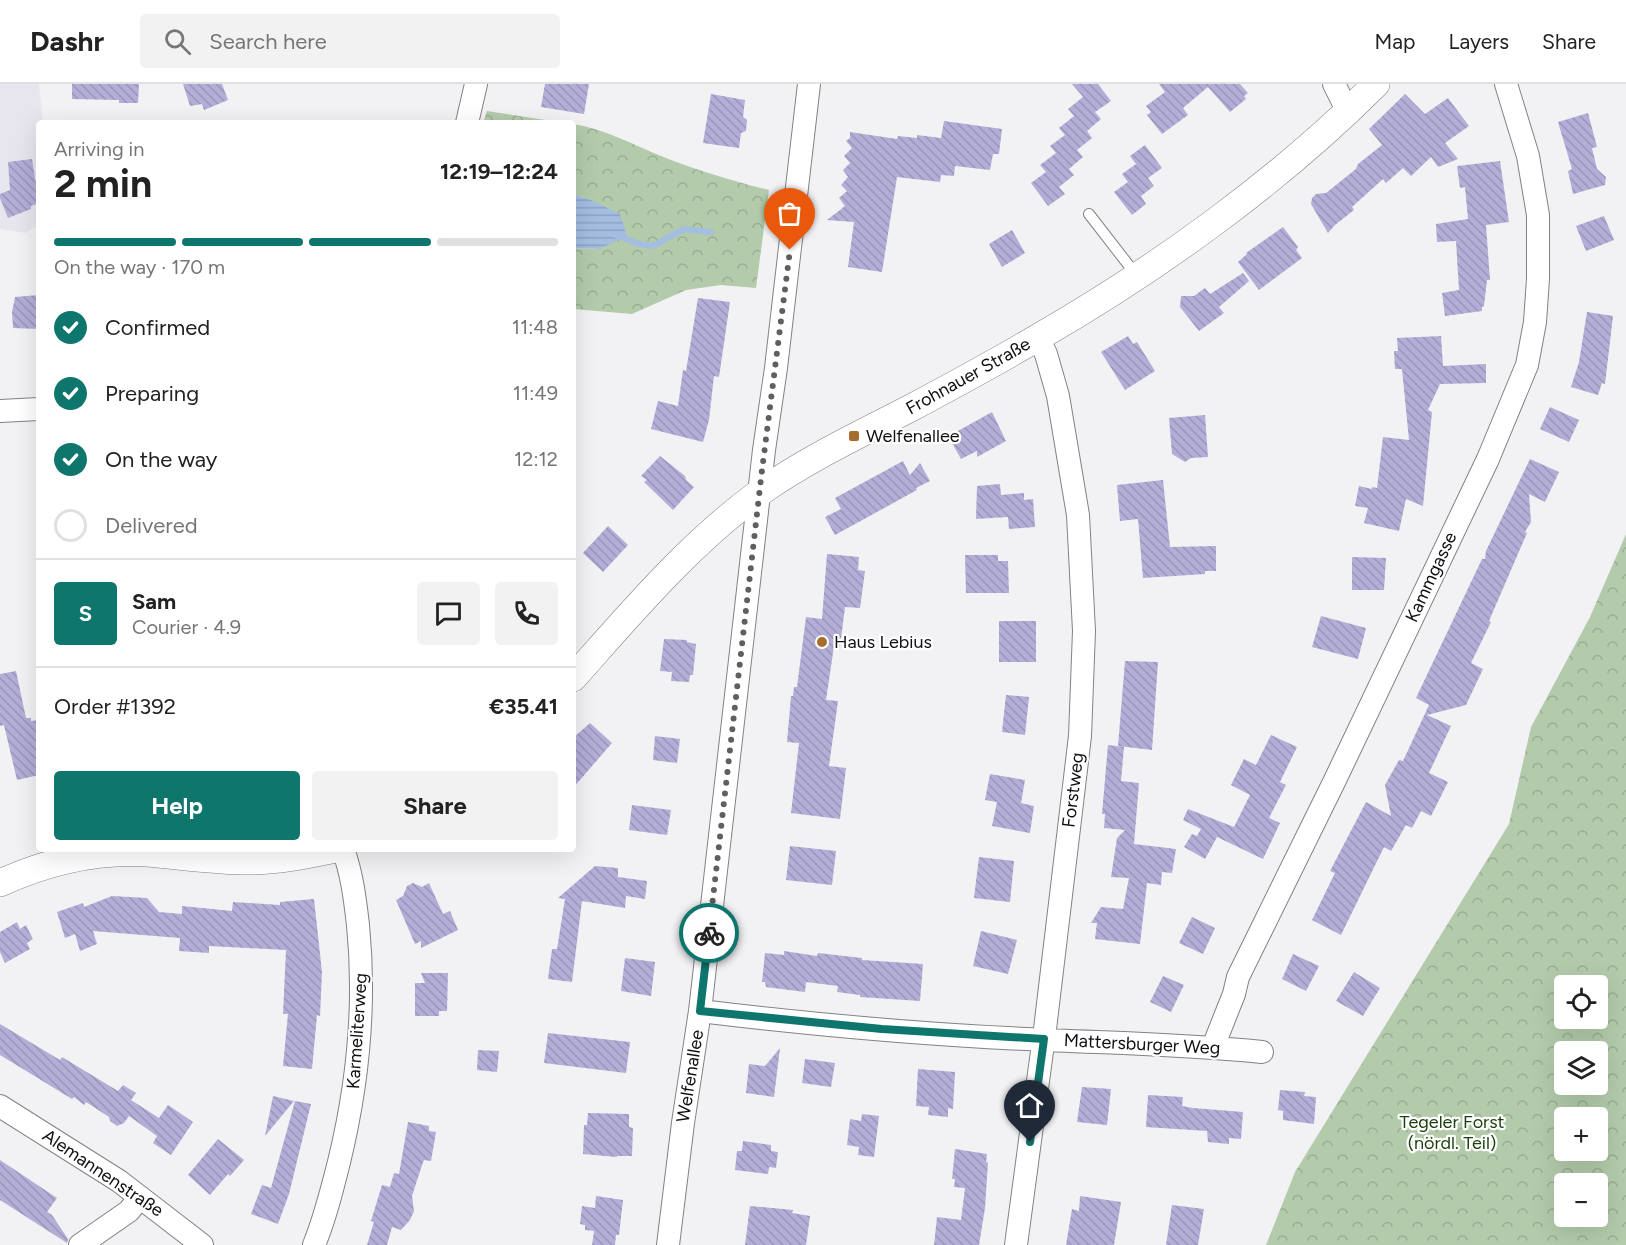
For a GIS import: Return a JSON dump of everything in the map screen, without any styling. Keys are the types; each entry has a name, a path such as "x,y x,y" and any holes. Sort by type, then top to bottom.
{"street":[{"path":"468,120 476,84"},
{"name":"Welfenallee","path":"668,1245 700,1011 809,84"},
{"path":"1334,84 1348,112"},
{"name":"Frohnauer Straße","path":"576,675 676,566 732,513 815,457 1038,338 1137,276 1185,244 1253,192 1348,112 1376,84"},
{"name":"Kammgasse","path":"1214,1047 1238,977 1340,770 1488,459 1527,365 1535,322 1539,259 1538,215 1528,156 1506,84"},
{"name":"Forstweg","path":"1016,1245 1044,1039 1080,736 1084,631 1076,504 1058,396 1046,354 1038,338"},
{"path":"0,411 36,409"},
{"path":"0,882 23,872 58,862 98,855 146,853 197,859 249,861 282,859 304,852"},
{"name":"Karmeliterweg","path":"314,1245 334,1183 357,1074 361,1015 361,953 354,884 344,852"},
{"name":"Mattersburger Weg","path":"700,1011 882,1029 1214,1047 1262,1052"},
{"name":"Alemannenstraße","path":"0,1106 140,1197 202,1245"},
{"path":"80,1245 129,1211 140,1197"}],"lane":[{"path":"1089,214 1137,276"}],"shaded area":[{"path":"0,84 39,84 43,120 36,120 36,227 25,233 0,229"}],"green space":[{"path":"487,111 545,120 484,120"},
{"path":"576,124 607,133 701,171 769,190 756,288 721,285 686,290 632,314 576,309 576,248 599,249 591,200 576,195"},
{"name":"Tegeler Forst (nördl. Teil)","path":"1626,534 1626,1245 1266,1245 1295,1172 1509,824 1531,727 1590,617"}],"water":[{"path":"576,195 620,214 627,236 599,249 576,248"}],"building":[{"path":"72,84 139,84 138,103 119,103 119,100 72,99"},
{"path":"183,84 222,84 228,100 204,110 202,104 190,106"},
{"path":"545,84 589,84 584,114 541,107"},
{"path":"1072,84 1098,84 1111,101 1095,112 1101,119 1087,131 1092,138 1077,150 1083,157 1069,169 1074,175 1059,187 1065,194 1048,206 1031,183 1046,172 1040,165 1056,153 1050,146 1065,135 1059,128 1074,116 1068,109 1083,97"},
{"path":"1159,84 1240,84 1248,93 1244,96 1246,99 1230,112 1208,87 1183,108 1188,115 1162,134 1147,115 1151,112 1146,106 1165,92"},
{"path":"711,94 745,100 743,117 747,120 746,131 741,133 739,148 703,143"},
{"path":"1405,94 1425,114 1448,98 1469,126 1445,143 1458,159 1438,167 1431,157 1411,176 1403,168 1386,183 1383,179 1352,207 1354,210 1328,233 1311,204 1312,198 1316,194 1326,193 1382,145 1369,129"},
{"path":"1588,113 1597,147 1592,148 1597,169 1606,177 1605,185 1573,194 1568,171 1572,169 1558,122"},
{"path":"944,121 1002,129 999,154 993,154 990,170 955,166 954,176 941,175 940,182 897,177 882,272 848,267 854,222 827,220 845,206 839,198 847,191 841,185 848,177 843,170 850,163 844,156 852,148 846,141 850,138 850,132 897,139 898,136 917,138 917,135 941,138"},
{"path":"1145,145 1162,168 1148,178 1154,186 1141,196 1146,204 1132,215 1114,192 1128,182 1122,174 1136,164 1130,156"},
{"path":"32,159 36,204 31,206 31,209 8,218 0,194 10,190 8,162"},
{"path":"1500,161 1509,222 1486,225 1490,280 1487,280 1484,306 1482,311 1445,316 1442,293 1459,290 1456,241 1437,242 1436,224 1468,219 1465,187 1460,188 1457,166"},
{"path":"1604,216 1614,240 1586,251 1576,226"},
{"path":"1283,227 1298,247 1296,250 1302,258 1259,290 1238,262 1246,253"},
{"path":"1012,230 1025,253 1002,267 989,244"},
{"path":"1243,273 1249,281 1219,307 1224,313 1199,331 1180,307 1181,296 1194,296 1205,288 1210,294"},
{"path":"36,295 36,329 13,328 12,312 15,297"},
{"path":"698,298 730,302 719,377 714,376 709,420 703,442 651,429 658,401 678,406"},
{"path":"1587,312 1613,316 1605,384 1602,383 1598,395 1571,387 1579,362"},
{"path":"1128,336 1133,344 1137,342 1155,371 1125,390 1101,352"},
{"path":"1441,336 1443,366 1486,364 1486,383 1440,384 1428,410 1432,412 1423,506 1406,499 1399,531 1364,523 1368,508 1355,506 1359,486 1377,488 1383,437 1409,440 1402,369 1395,369 1394,351 1398,351 1397,338"},
{"path":"1550,407 1579,420 1569,442 1540,429"},
{"path":"992,412 1006,441 977,457 977,451 961,459 952,443 960,439 956,432"},
{"path":"1205,415 1208,457 1191,458 1185,462 1172,454 1169,418"},
{"path":"660,456 685,476 694,487 673,510 644,482 647,480 641,476"},
{"path":"1530,459 1559,472 1545,502 1529,494 1531,522 1489,621 1491,622 1471,663 1483,669 1466,705 1427,715 1451,726 1429,773 1448,782 1431,816 1421,811 1412,828 1406,825 1391,851 1384,847 1341,935 1312,920 1335,873 1330,871 1366,802 1391,816 1385,785 1399,760 1403,761 1429,705 1416,698 1482,559 1485,559 1486,551"},
{"path":"903,461 910,475 920,463 930,481 835,535 825,517 841,509 835,498"},
{"path":"1163,480 1170,547 1216,546 1216,571 1205,571 1205,574 1143,578 1138,519 1120,521 1117,485"},
{"path":"1000,484 1001,495 1024,493 1024,500 1033,499 1035,527 1009,529 1008,517 976,519 977,486"},
{"path":"608,526 628,545 603,572 583,553"},
{"path":"827,554 859,557 858,570 865,571 860,608 845,607 840,647 834,646 826,700 838,701 829,766 846,768 840,819 791,813 799,743 787,742 791,696 793,696 794,687 797,687 806,617 822,619"},
{"path":"965,555 998,555 998,561 1008,561 1009,593 966,593"},
{"path":"1352,557 1386,558 1384,590 1352,590"},
{"path":"1321,616 1366,628 1358,659 1312,647"},
{"path":"999,621 1036,621 1036,662 999,662"},
{"path":"664,639 687,640 687,642 696,644 693,675 690,675 689,682 671,681 672,672 660,671"},
{"path":"1125,661 1158,662 1152,750 1118,746"},
{"path":"16,671 26,718 36,720 36,776 17,780 4,725 0,726 0,674"},
{"path":"1006,695 1029,697 1025,735 1002,732"},
{"path":"590,723 612,743 576,785 576,735"},
{"path":"1271,735 1297,747 1280,782 1286,785 1269,818 1280,823 1263,859 1217,837 1205,859 1184,847 1192,834 1197,836 1201,829 1183,820 1188,809 1234,827 1250,795 1231,785 1244,759 1256,765"},
{"path":"655,736 680,739 677,763 653,760"},
{"path":"1108,745 1124,747 1121,781 1139,783 1134,844 1176,849 1172,873 1162,872 1161,885 1147,883 1140,944 1095,939 1097,923 1091,923 1101,907 1123,909 1129,878 1111,877 1117,838 1125,830 1104,828 1105,814 1102,814"},
{"path":"990,774 1025,780 1021,803 1034,806 1030,833 992,826 997,802 985,800"},
{"path":"632,805 671,810 667,835 629,830"},
{"path":"790,846 836,851 832,885 786,880"},
{"path":"979,857 1014,861 1010,902 974,898"},
{"path":"595,866 618,868 618,877 647,881 645,899 626,896 625,908 582,901 572,982 548,979 552,949 557,949 565,899 558,898"},
{"path":"413,883 422,887 429,883 443,914 450,911 458,930 421,948 421,941 415,944 396,900 403,896 407,886"},
{"path":"112,896 147,898 159,912 182,914 182,906 232,911 233,902 280,905 280,902 314,899 322,972 320,1016 317,1015 312,1069 283,1066 288,1014 283,1014 286,950 209,946 209,953 179,951 180,938 93,931 97,944 80,951 75,934 65,938 57,912 83,903 84,907"},
{"path":"1192,917 1215,928 1203,954 1179,943"},
{"path":"17,922 20,929 26,925 33,939 27,943 30,949 5,963 0,952 0,932"},
{"path":"981,931 1017,940 1008,974 973,966"},
{"path":"784,951 817,956 818,953 862,958 862,960 923,964 920,1001 860,997 860,995 837,992 838,986 806,982 805,992 766,987 765,982 762,982 765,953 784,955"},
{"path":"1293,954 1319,966 1306,991 1282,979"},
{"path":"625,958 655,962 651,996 621,991"},
{"path":"1354,972 1380,988 1363,1016 1336,1001"},
{"path":"421,973 448,973 447,1011 439,1011 439,1016 415,1016 415,983 425,983"},
{"path":"1163,976 1184,985 1171,1012 1150,1002"},
{"path":"0,1024 60,1060 62,1057 118,1091 123,1085 136,1093 131,1100 159,1118 168,1105 193,1122 171,1155 153,1143 157,1136 129,1116 124,1123 117,1126 110,1121 109,1117 86,1102 84,1105 74,1097 72,1099 0,1055"},
{"path":"548,1033 630,1042 626,1073 544,1063"},
{"path":"780,1048 774,1097 746,1093 749,1064 765,1066"},
{"path":"478,1050 499,1051 497,1072 477,1070"},
{"path":"805,1059 835,1063 831,1087 802,1083"},
{"path":"918,1069 955,1072 953,1109 948,1108 948,1117 928,1115 929,1107 916,1106"},
{"path":"1082,1087 1111,1089 1107,1125 1077,1122"},
{"path":"1280,1090 1305,1092 1304,1096 1316,1097 1314,1124 1283,1120 1283,1111 1278,1110"},
{"path":"1148,1095 1183,1097 1182,1106 1193,1108 1243,1112 1241,1139 1229,1138 1229,1144 1208,1142 1207,1131 1146,1127"},
{"path":"273,1096 294,1101 265,1136"},
{"path":"295,1101 311,1104 289,1194 278,1224 251,1214 262,1185 271,1188"},
{"path":"588,1113 629,1114 629,1127 633,1128 632,1156 583,1154 584,1125 587,1125"},
{"path":"862,1114 879,1116 874,1157 858,1155 859,1147 847,1145 850,1119 861,1121"},
{"path":"408,1122 429,1126 429,1131 436,1132 431,1161 424,1160 422,1165 412,1196 414,1211 410,1220 401,1230 392,1227 387,1245 367,1245 374,1222 371,1221 382,1185 390,1187 394,1173 399,1174"},
{"path":"218,1139 244,1160 210,1195 188,1175"},
{"path":"743,1141 771,1145 771,1151 778,1152 776,1168 769,1167 768,1174 735,1170 737,1151 742,1151"},
{"path":"955,1149 987,1154 985,1208 979,1245 934,1245 937,1217 961,1220 965,1188 954,1187 955,1179 952,1179"},
{"path":"0,1160 57,1198 47,1212 52,1215 68,1239 67,1243 0,1200"},
{"path":"596,1196 623,1200 619,1235 616,1235 615,1245 592,1245 594,1231 585,1230 585,1225 580,1224 582,1206 595,1208"},
{"path":"1080,1196 1121,1202 1114,1245 1066,1245 1072,1209 1079,1211"},
{"path":"1172,1205 1204,1209 1198,1245 1166,1245"},
{"path":"750,1206 793,1210 792,1213 810,1216 806,1245 745,1245"}],"waterway":[{"path":"616,235 639,244 653,246 684,229 711,232"}],"way so far":[{"path":"709,933 762,470 790,250"}],"place":[{"name":"Welfenallee","path":"854,436"},
{"name":"Haus Lebius","path":"822,642"}],"route":[{"path":"709,933 700,1011 882,1029 1044,1039 1030,1142"}]}
